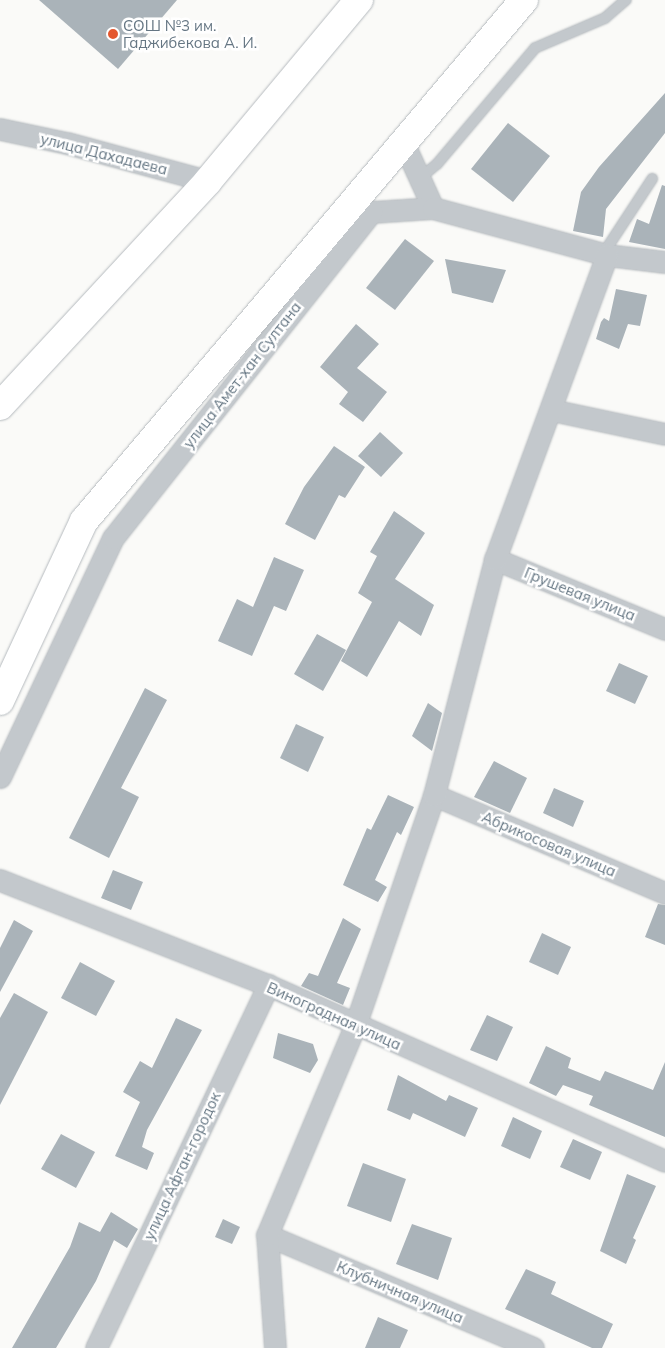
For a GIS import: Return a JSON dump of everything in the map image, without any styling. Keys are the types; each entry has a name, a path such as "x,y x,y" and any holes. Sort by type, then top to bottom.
{"main road":[{"path":"0,406 208,181 359,0"},
{"path":"499,30 512,0"},
{"path":"0,700 84,521 358,213 404,144 524,0"}],"street":[{"name":"улица Дахадаева","path":"0,129 67,142 208,181"},
{"path":"404,144 433,208"},
{"path":"358,213 433,208 605,254 665,262"},
{"name":"улица Амет-хан Султана","path":"0,777 113,538 358,213"},
{"path":"275,1348 267,1235 355,1026 434,795 495,559 551,410 605,254"},
{"path":"551,410 665,434"},
{"name":"Грушевая улица","path":"495,559 665,629"},
{"name":"Абрикосовая улица","path":"434,795 665,893"},
{"name":"Виноградная улица","path":"0,880 268,985 355,1026 665,1161"},
{"name":"улица Афган-городок","path":"96,1348 268,985"},
{"name":"Клубничная улица","path":"267,1235 533,1348"}],"lane":[{"path":"419,179 437,164 535,48 605,18 626,0"},
{"path":"605,254 652,179"}],"building":[{"name":"СОШ №3 им. Гаджибекова А. И.","path":"39,0 177,0 118,69"},
{"path":"665,93 665,133 606,209 603,237 573,231 581,192 599,167"},
{"path":"508,123 550,156 513,202 471,169"},
{"path":"662,185 665,186 665,249 629,242 637,219 649,224"},
{"path":"405,239 434,261 395,310 366,288"},
{"path":"445,259 506,270 493,303 452,293"},
{"path":"616,289 647,295 640,326 628,324 619,349 596,339 601,322 604,318 609,321"},
{"path":"356,324 379,344 357,368 387,392 363,422 339,404 348,392 320,367"},
{"path":"380,432 403,453 381,477 358,456"},
{"path":"334,446 365,467 345,498 339,495 315,540 285,524 304,487"},
{"path":"394,511 425,533 395,579 434,605 421,636 399,621 367,677 341,661 372,602 358,593 377,556 370,552"},
{"path":"274,557 304,570 286,611 274,606 252,656 218,641 237,599 253,607"},
{"path":"317,634 346,650 323,691 294,674"},
{"path":"619,663 648,676 635,704 606,691"},
{"path":"145,688 167,700 121,788 139,797 109,858 69,838"},
{"path":"428,703 442,713 432,751 412,736"},
{"path":"296,724 324,737 308,772 280,758"},
{"path":"494,761 527,778 510,813 474,797"},
{"path":"554,788 584,801 573,827 543,813"},
{"path":"388,795 414,807 401,835 397,832 375,880 387,887 378,902 343,885 367,828 371,830"},
{"path":"113,870 143,882 131,910 101,898"},
{"path":"658,904 665,905 665,945 645,937"},
{"path":"343,918 361,929 337,983 350,988 343,1005 301,986 309,973 318,976"},
{"path":"14,920 33,931 0,992 0,948"},
{"path":"542,933 571,947 558,975 529,962"},
{"path":"80,962 115,981 96,1016 61,998"},
{"path":"14,993 48,1012 0,1105 0,1018"},
{"path":"487,1015 513,1027 497,1061 470,1050"},
{"path":"176,1018 202,1030 147,1130 142,1147 154,1153 147,1170 115,1156 140,1102 123,1092 140,1061 152,1068"},
{"path":"278,1033 313,1044 318,1060 310,1073 273,1058"},
{"path":"546,1046 571,1058 568,1068 600,1081 605,1071 653,1090 665,1062 665,1137 589,1105 593,1096 563,1085 556,1096 529,1083"},
{"path":"398,1075 446,1101 449,1095 478,1108 465,1137 413,1113 410,1120 387,1110"},
{"path":"513,1117 542,1131 530,1159 501,1146"},
{"path":"61,1134 95,1152 76,1188 41,1169"},
{"path":"573,1139 602,1152 590,1180 560,1167"},
{"path":"363,1163 406,1179 391,1222 347,1206"},
{"path":"627,1174 656,1186 633,1238 636,1240 626,1264 600,1251"},
{"path":"111,1212 138,1229 127,1248 114,1240 96,1281 56,1348 12,1348 70,1247 79,1222 100,1232"},
{"path":"223,1219 240,1227 232,1244 215,1237"},
{"path":"412,1224 452,1238 438,1280 396,1264"},
{"path":"526,1269 556,1282 551,1294 613,1324 602,1348 592,1348 505,1309"},
{"path":"378,1317 408,1330 400,1348 365,1348"}],"place":[{"name":"СОШ №3 им. Гаджибекова А. И.","path":"113,34"}]}
